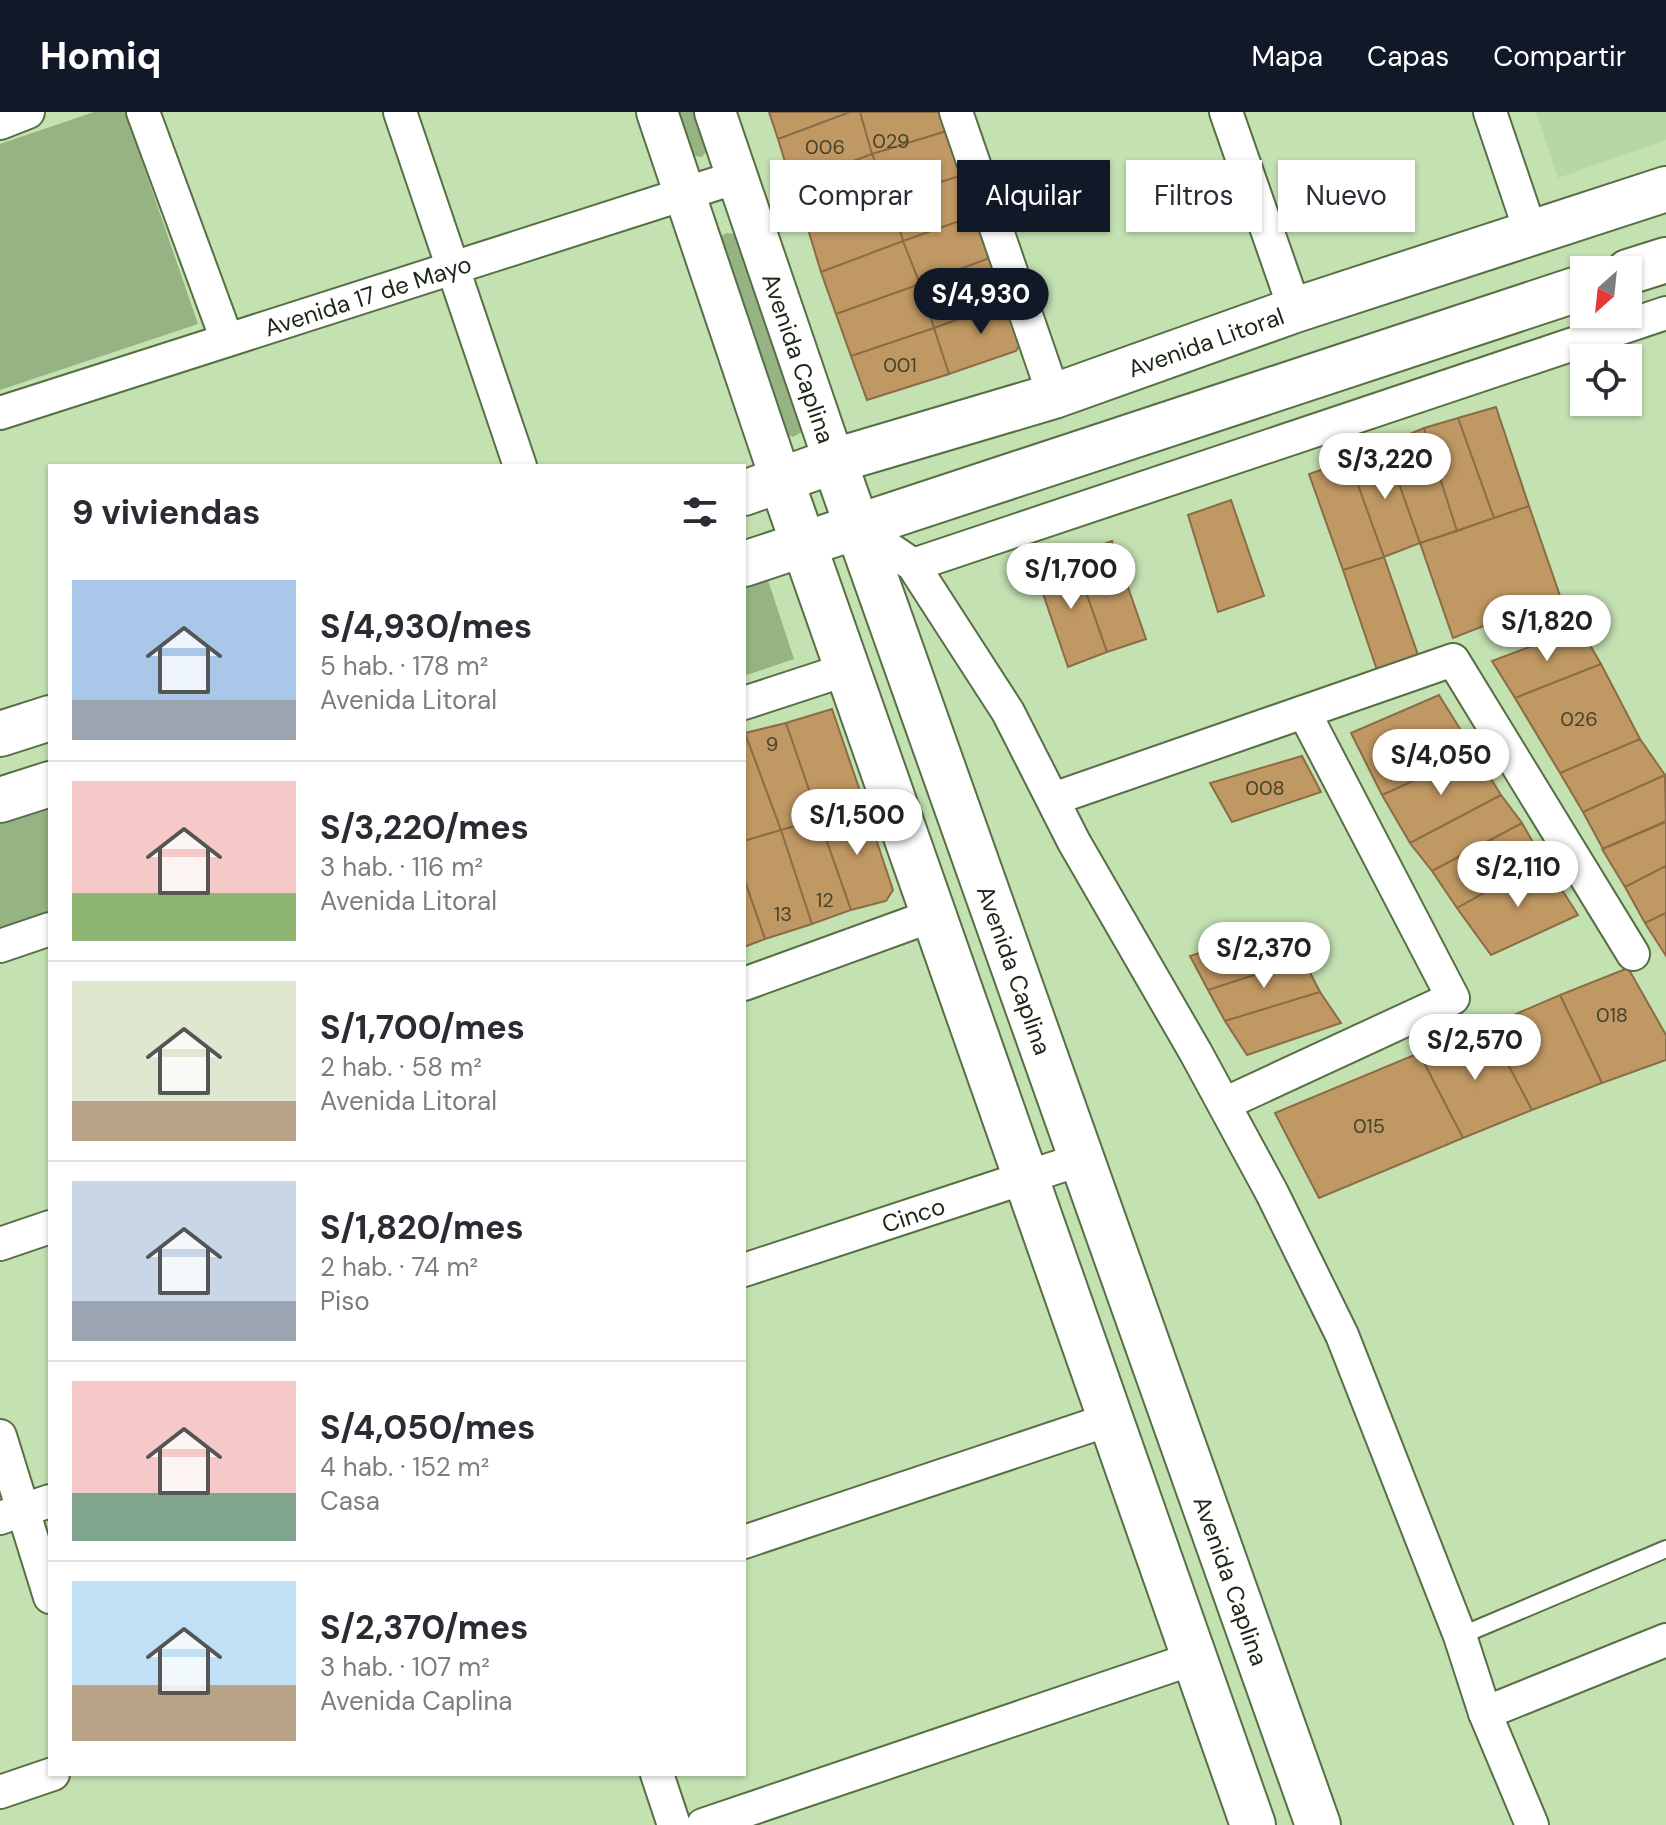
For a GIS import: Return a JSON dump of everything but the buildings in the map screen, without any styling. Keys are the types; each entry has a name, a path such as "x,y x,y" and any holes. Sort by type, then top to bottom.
{"main road":[{"name":"Avenida Litoral","path":"763,487 834,461 1054,396 1295,310 1666,189"},
{"path":"1642,268 1666,260"},
{"path":"746,563 1570,292"},
{"name":"Avenida Caplina","path":"834,461 1318,1825"},
{"path":"763,487 804,544 1253,1825"},
{"path":"0,734 48,719"},
{"path":"0,800 48,785"}],"street":[{"path":"0,123 28,112"},
{"path":"143,112 227,340"},
{"path":"400,112 519,464"},
{"path":"657,112 684,193 763,487"},
{"name":"Avenida Caplina","path":"715,112 834,461"},
{"path":"956,112 1054,396"},
{"path":"1226,112 1295,310"},
{"path":"1490,112 1531,233"},
{"name":"Avenida 17 de Mayo","path":"0,413 737,177"},
{"path":"913,565 1666,313"},
{"path":"857,527 913,565 1008,712 1074,842 1272,1193 1342,1335 1460,1636 1485,1713 1532,1825"},
{"path":"1053,799 1453,660 1633,954"},
{"path":"746,702 848,669"},
{"path":"1224,1104 1453,998 1304,712"},
{"path":"746,983 934,915"},
{"path":"0,946 48,930"},
{"name":"Cinco","path":"746,1269 1082,1159"},
{"path":"0,1244 48,1228"},
{"path":"746,1541 1111,1419"},
{"path":"0,1436 48,1590"},
{"path":"1485,1713 1666,1640"},
{"path":"703,1825 1195,1658"},
{"path":"0,1792 48,1776"},
{"path":"658,1776 674,1825"}],"lane":[{"path":"1460,1636 1666,1549"}],"shaded area":[{"path":"94,112 125,112 198,324 0,390 0,144"},
{"path":"675,112 697,112 709,148 702,157 690,155"},
{"path":"1536,112 1666,112 1666,140 1558,178"},
{"path":"734,234 740,241 805,420 802,432 793,437 783,433 718,237"},
{"path":"767,577 794,659 746,675 746,583"},
{"path":"48,808 48,912 0,928 0,823"}]}
